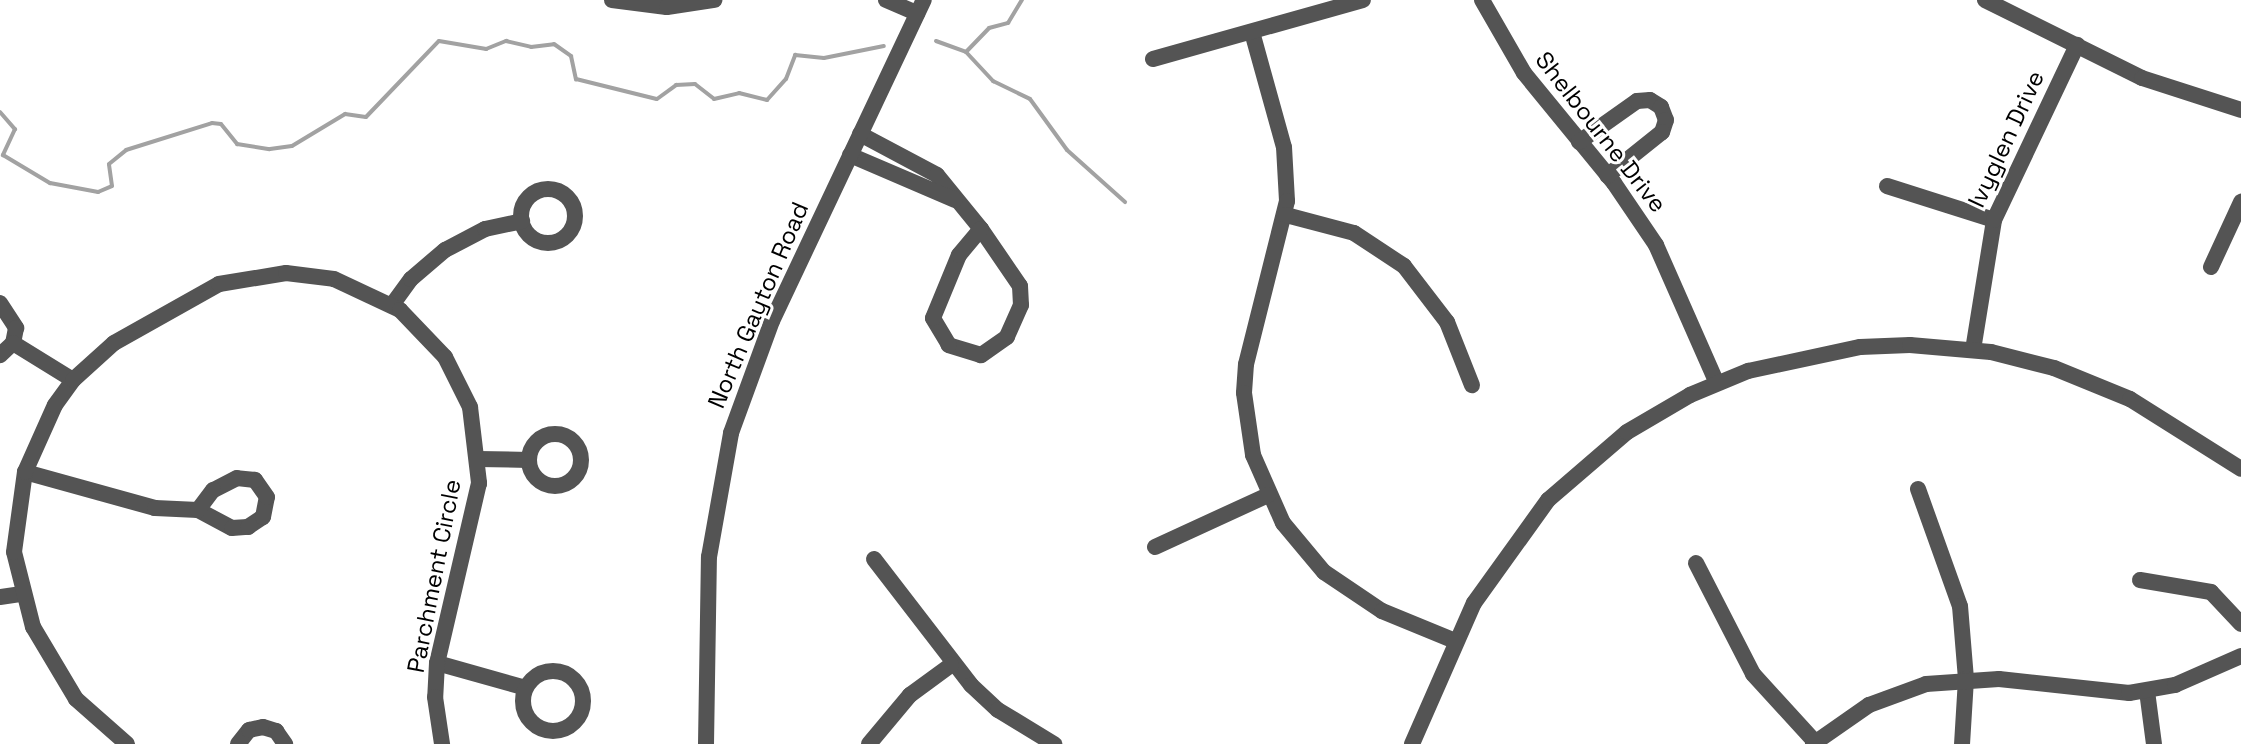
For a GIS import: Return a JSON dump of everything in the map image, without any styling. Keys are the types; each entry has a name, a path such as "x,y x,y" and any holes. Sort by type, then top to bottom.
{"street":[{"path":"612,0 667,7 714,0"},
{"path":"886,0 921,7"},
{"path":"1153,59 1363,0"},
{"name":"Shelbourne Drive","path":"1482,0 1524,73 1607,176 1656,245 1717,383"},
{"path":"1985,0 2170,90 2241,110"},
{"name":"North Gayton Road","path":"706,744 709,557 731,433 772,321 921,7"},
{"path":"1252,32 1284,147 1286,215 1249,340 1244,393 1249,440 1268,495 1299,545 1344,587 1382,611 1455,641"},
{"name":"Ivyglen Drive","path":"1973,350 1994,220 2077,45"},
{"path":"1579,142 1637,101 1650,100 1661,107 1666,120 1662,132 1607,176"},
{"path":"860,134 928,168 981,229 1020,286 1022,297 1007,337 981,355 949,345 933,318 959,255 981,229"},
{"path":"850,155 956,201"},
{"path":"1887,186 1994,220"},
{"path":"2211,267 2241,202"},
{"path":"1286,215 1354,233 1404,266 1447,322 1472,385"},
{"path":"392,305 411,279 445,250 485,229 522,221"},
{"name":"Parchment Circle","path":"127,744 65,685 42,648 7,553 25,472 46,420 73,380 140,326 196,294 244,277 313,275 360,288 392,305 424,331 459,380 470,407 478,459 475,506 437,663 435,697 442,744"},
{"path":"0,303 15,320 13,343 0,355"},
{"path":"13,343 73,380"},
{"path":"1412,744 1455,641 1495,568 1548,500 1627,432 1717,383 1786,360 1860,347 1973,350 2028,360 2094,383 2170,422 2241,469"},
{"path":"478,459 529,460"},
{"path":"25,472 155,508 198,510"},
{"path":"1918,489 1960,606 1966,679 1962,744"},
{"path":"1155,547 1268,495"},
{"path":"874,559 951,665 998,710 1054,744"},
{"path":"1696,563 1725,629 1753,674 1814,743 1891,696 1966,679 2147,691 2202,676 2241,656"},
{"path":"2140,580 2198,586 2224,601 2241,624"},
{"path":"0,597 22,594"},
{"path":"437,663 526,688"},
{"path":"869,744 901,705 951,665"},
{"path":"2147,691 2154,744"},
{"path":"238,744 249,730 263,727 276,731 285,744"}],"waterway":[{"path":"966,52 989,28 1008,23 1022,0"},
{"path":"0,112 15,129 3,155 50,183 98,192 112,186 109,164 126,150 212,123 221,124 237,144 270,149 292,146 345,114 366,117 439,41 486,49 506,41 531,47 554,44 571,56 576,79 657,99 676,85 695,84 714,99 739,93 767,100 786,79 795,55 824,58 884,46"},
{"path":"936,41 966,52 993,81 1030,99 1067,150 1125,202"}]}
